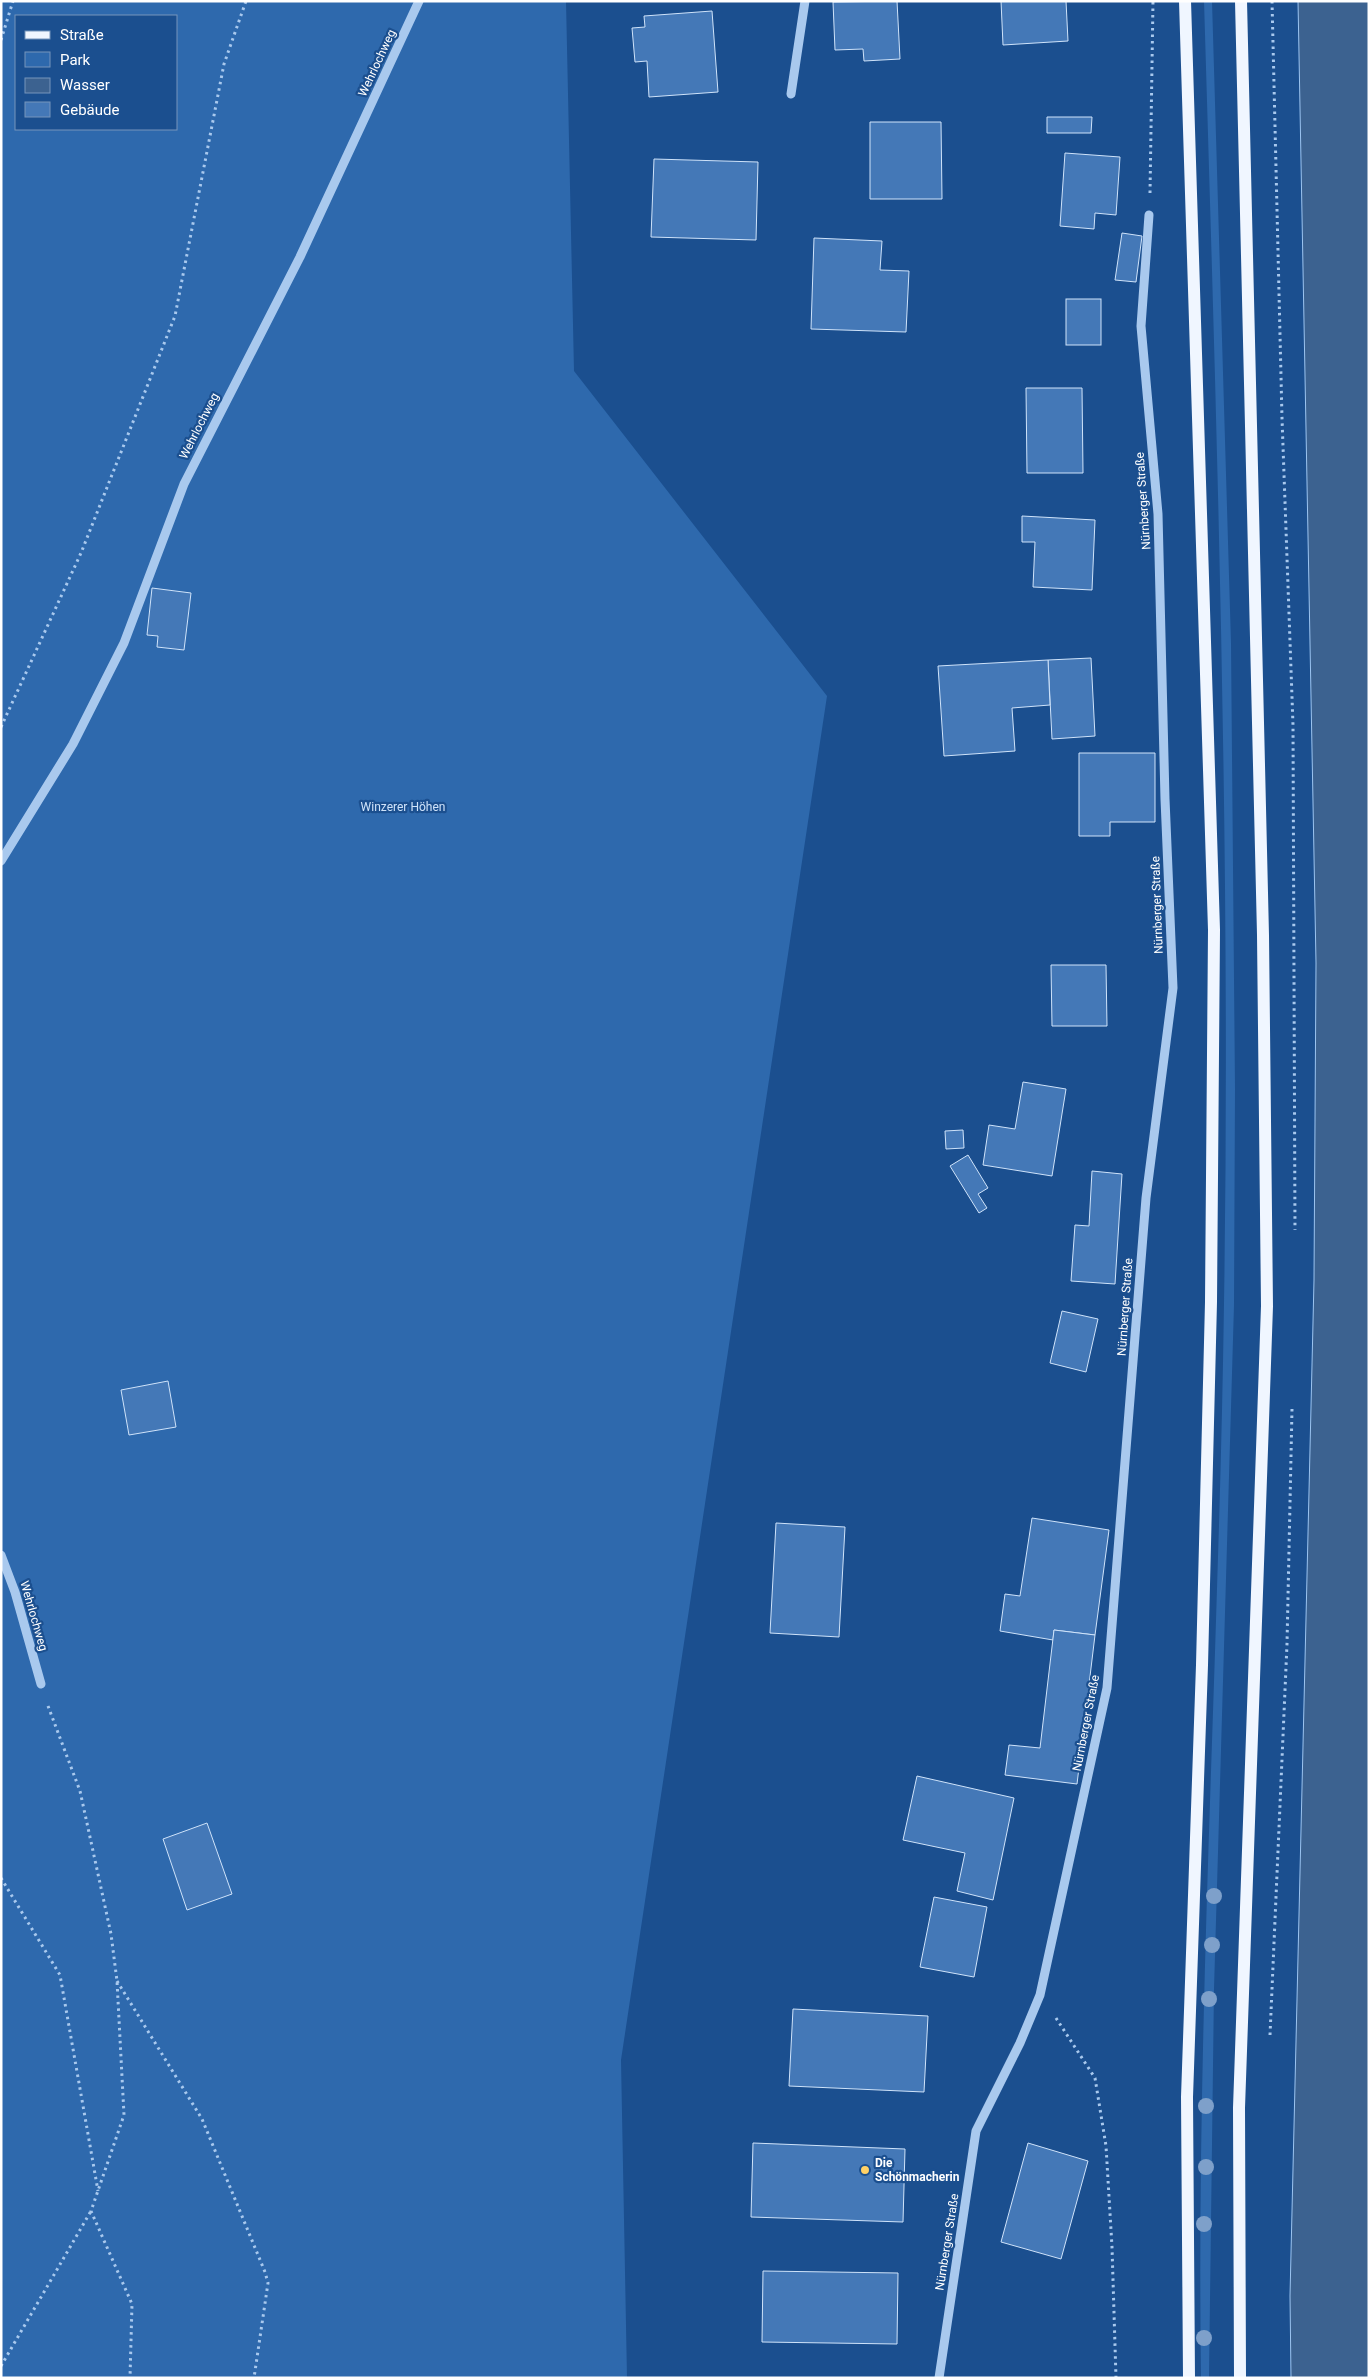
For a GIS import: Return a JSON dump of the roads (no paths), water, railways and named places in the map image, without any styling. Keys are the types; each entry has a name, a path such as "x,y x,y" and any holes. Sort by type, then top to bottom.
{"main road":[{"path":"1185,1 1214,930 1211,1302 1202,1665 1187,2097 1189,2378"},
{"path":"1240,2378 1239,2108 1267,1306 1263,935 1241,1"}],"street":[{"name":"Wehrlochweg","path":"1,861 73,744 124,643 184,484 300,257 420,1"},
{"path":"791,94 805,1"},
{"name":"Nürnberger Straße","path":"939,2378 976,2131 1020,2043 1040,1995 1107,1688 1146,1198 1173,988 1165,799 1158,514 1141,326 1149,215"},
{"name":"Wehrlochweg","path":"1,1555 15,1592 40,1684"}],"water":[{"path":"1298,1 1369,1 1369,2378 1291,2378 1290,2296 1314,1280 1316,963"}],"place":[{"name":"Die Schönmacherin","path":"865,2170"}],"park label":[{"name":"Winzerer Höhen","path":"403,807"}]}
